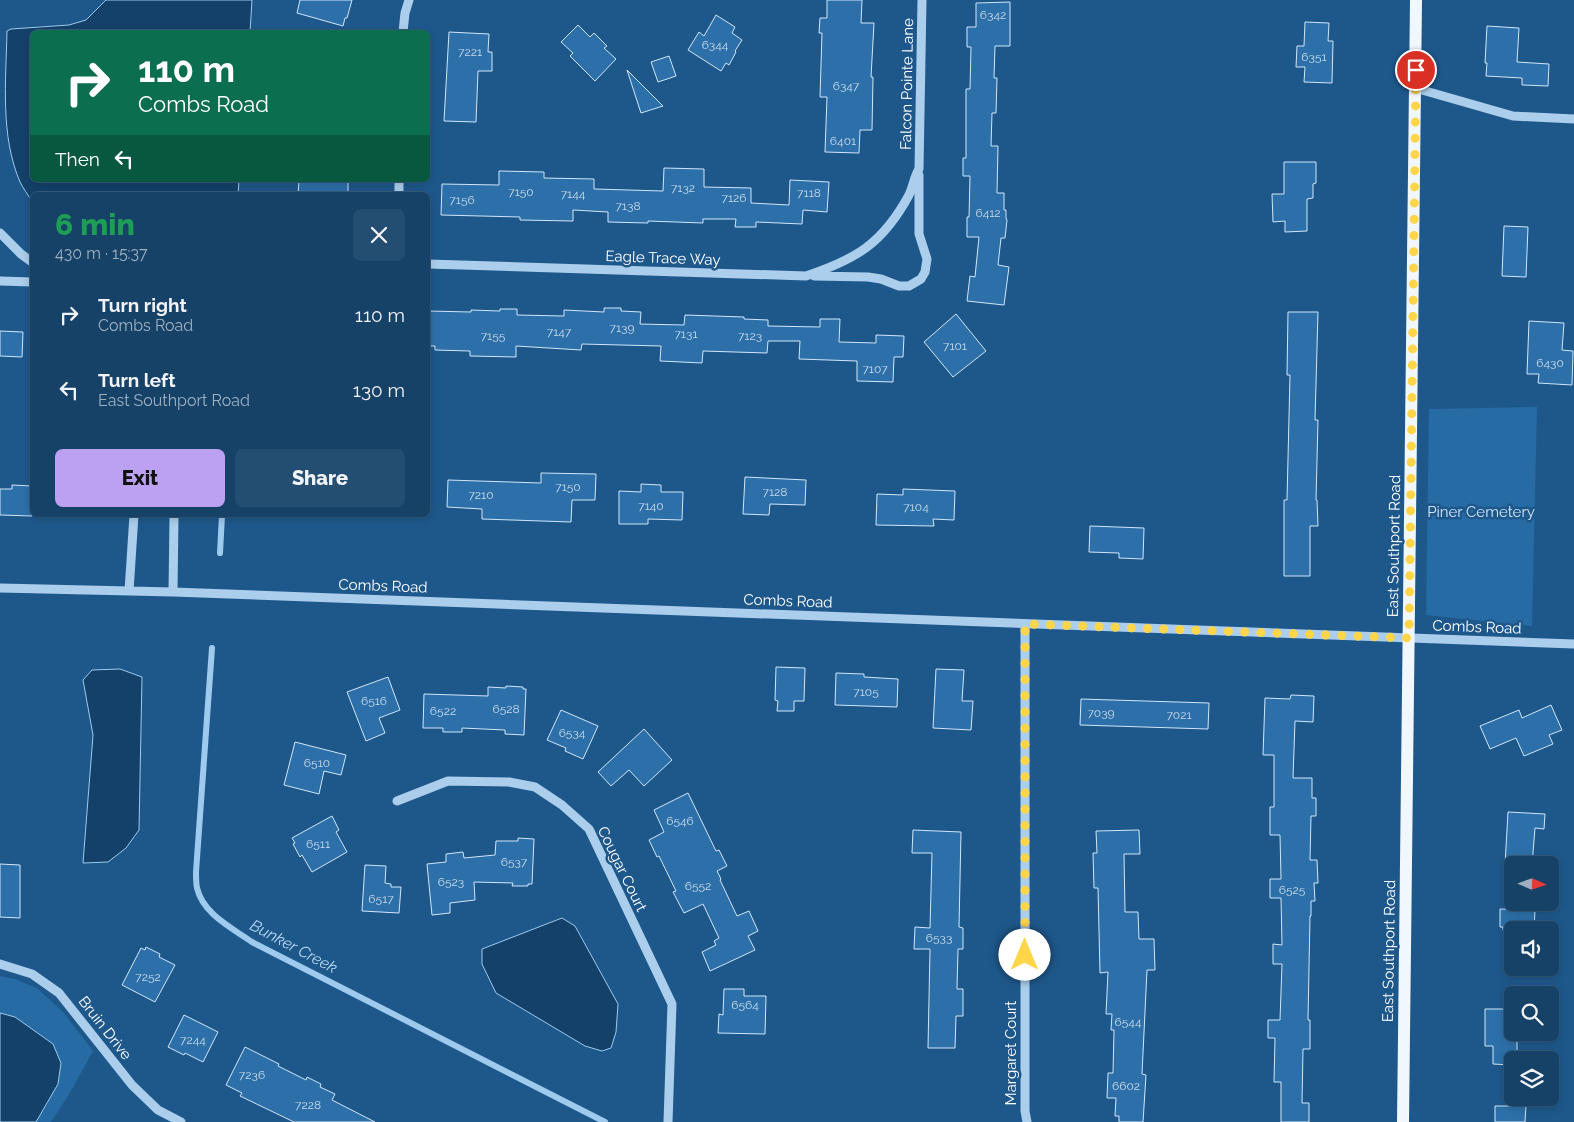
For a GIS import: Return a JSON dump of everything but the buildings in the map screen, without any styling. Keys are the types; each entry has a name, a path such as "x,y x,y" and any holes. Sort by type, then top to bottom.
{"main road":[{"name":"East Southport Road","path":"1403,1122 1416,0"}],"street":[{"path":"403,30 405,13 410,0"},
{"name":"Falcon Pointe Lane","path":"806,276 868,277 881,279 899,286 909,286 921,279 924,272 927,259 919,234 922,0"},
{"path":"1415,88 1513,116 1574,119"},
{"name":"Falcon Pointe Lane","path":"885,232 910,192 919,169"},
{"name":"Eagle Trace Way","path":"430,264 806,276 860,253 885,232"},
{"path":"0,233 30,261"},
{"path":"0,281 30,282"},
{"path":"129,591 134,517"},
{"path":"173,592 174,517"},
{"name":"Combs Road","path":"0,588 173,592 1574,644"},
{"name":"Margaret Court","path":"1025,624 1025,1111 1027,1122"},
{"name":"Cougar Court","path":"397,801 448,781 509,782 535,787 562,805 589,829 672,1004 668,1122"},
{"name":"Bruin Drive","path":"0,964 32,974 59,993 132,1085 158,1110 181,1122"}],"green space":[{"name":"Piner Cemetery","path":"1537,407 1532,626 1426,615 1429,409"},
{"path":"0,976 15,979 38,989 63,1012 93,1051 51,1122 36,1122 49,1101 53,1044 15,1017 0,1013"}],"shaded area":[{"path":"106,0 252,0 250,30 30,30 30,182 239,182 238,192 30,192 30,198 20,182 9,146 5,88 7,31 11,29 69,25 86,20"},
{"path":"120,669 142,677 139,830 126,848 108,862 83,863 93,735 83,680 92,670"},
{"path":"562,918 575,926 618,1004 616,1032 611,1048 602,1051 585,1046 496,993 482,964 482,949"},
{"path":"0,1013 15,1017 53,1044 61,1063 58,1084 36,1122 0,1122"}],"waterway":[{"name":"Bunker Creek","path":"220,553 222,517"},
{"name":"Bunker Creek","path":"212,648 196,872 197,888 205,905 219,920 252,942 605,1122"}],"route":[{"path":"1025,955 1025,624 1409,638 1416,70"}]}
